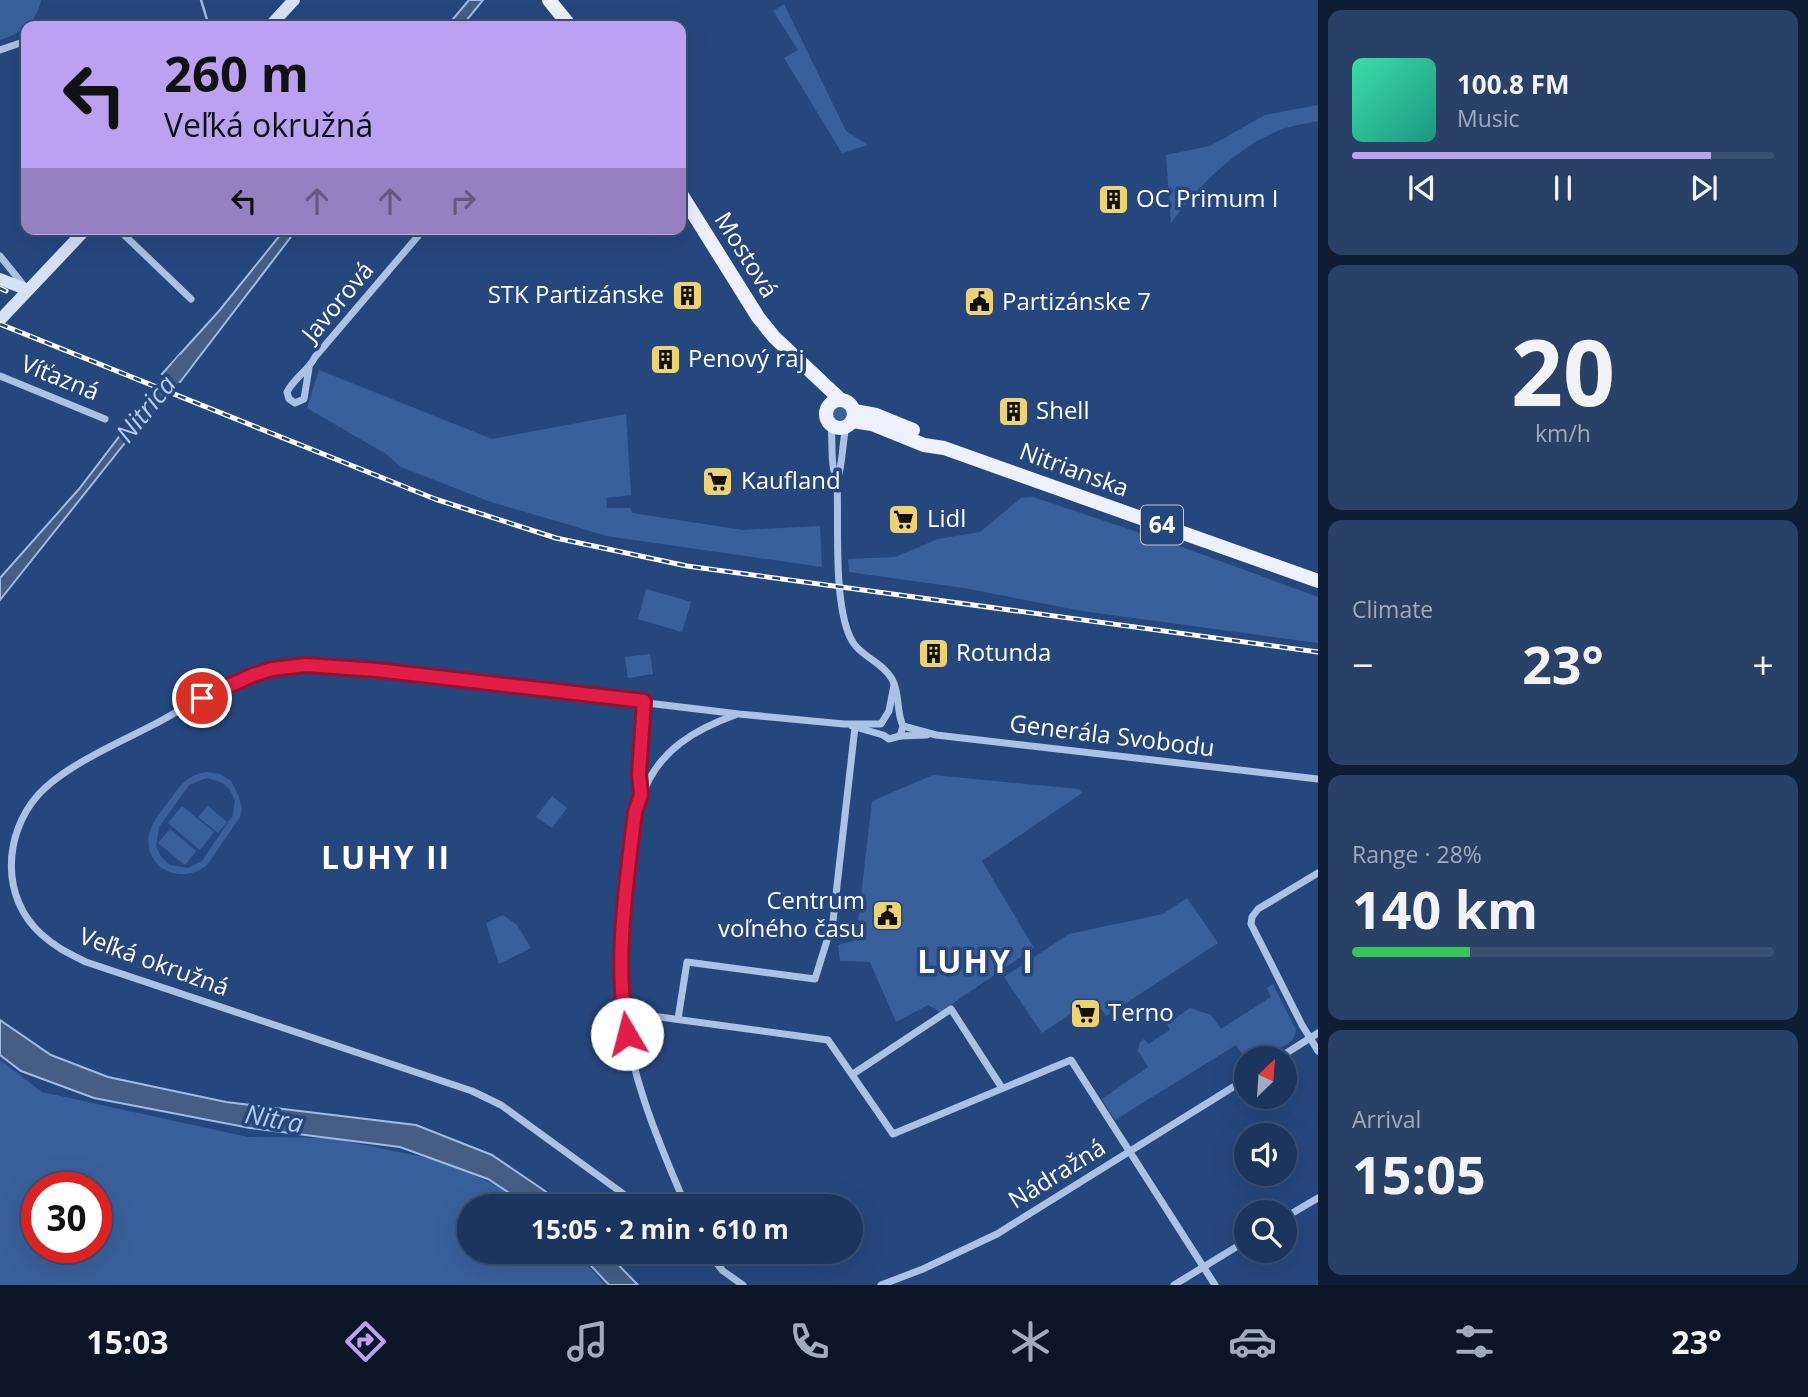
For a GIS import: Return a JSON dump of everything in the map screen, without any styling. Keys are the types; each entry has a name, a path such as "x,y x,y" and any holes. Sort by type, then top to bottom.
{"main road":[{"path":"275,21 294,0"},
{"path":"549,0 566,21"},
{"name":"Mostová","path":"686,202 758,317 835,402"},
{"path":"0,320 80,235"},
{"path":"0,279 28,290"},
{"path":"831,425 826,415 835,402"},
{"name":"64","path":"831,425 838,428 850,420 849,404 835,402"},
{"name":"Nitrianska","path":"850,420 876,415 928,436 944,448 1318,581"}],"street":[{"path":"0,50 21,43"},
{"path":"124,235 191,299"},
{"name":"Javorová","path":"309,368 290,385 287,392 289,399 295,403 304,399 309,368 315,357 419,235"},
{"path":"0,256 28,290"},
{"name":"Víťazná","path":"0,376 105,419"},
{"path":"850,420 842,447 842,466 837,481 840,588 845,625 851,641 890,676 901,723 900,736"},
{"path":"831,425 833,471 837,481"},
{"name":"Veľká okružná","path":"623,1194 500,1105 472,1091 86,962 61,949 42,935 27,917 15,895 12,847 23,816 38,795 55,780 189,704 228,685 272,669 329,665 739,714"},
{"path":"883,735 894,685"},
{"path":"641,795 639,774 644,701"},
{"path":"681,1194 642,1095 631,1056 624,1012 621,976 624,910 635,812 641,795 652,773 674,748 710,724 739,714 844,724 884,721 893,717 901,723"},
{"name":"Generála Svobodu","path":"901,723 936,735 1318,779"},
{"path":"844,724 893,740 900,736 936,735"},
{"path":"678,1019 687,962 815,979 833,921 855,727"},
{"path":"1318,873 1258,909 1251,924 1318,1051"},
{"path":"624,1012 824,1038 834,1045 853,1074 951,1009 1002,1088"},
{"path":"1297,1046 1318,1033"},
{"name":"Nádražná","path":"853,1074 893,1134 1071,1060 1129,1151"},
{"name":"Nádražná","path":"881,1285 965,1251 1005,1229 1234,1086"},
{"path":"1129,1151 1215,1285"},
{"path":"1297,1210 1318,1198"},
{"path":"1174,1285 1234,1248"},
{"path":"718,1264 743,1285"}],"shaded area":[{"path":"0,0 41,0 32,21 21,21 21,29 0,40"},
{"path":"784,4 846,131 868,145 842,153 784,58 798,50 773,11"},
{"path":"1318,105 1318,121 1285,128 1248,147 1206,182 1171,223 1166,155 1210,146 1265,115"},
{"path":"319,370 492,439 626,414 631,495 606,498 607,508 631,508 632,513 743,530 820,526 822,567 607,536 488,501 401,467 386,454 307,408"},
{"path":"840,404 847,407 850,414 847,421 840,424 833,421 830,414 833,407"},
{"path":"1033,497 1179,546 1318,597 1318,643 1082,611 964,588 849,572 848,559 895,557 938,539 980,532 1021,498"},
{"path":"646,589 691,602 682,632 638,619"},
{"path":"650,654 653,674 628,678 625,657"},
{"path":"200,773 220,774 231,781 242,809 240,817 207,865 187,874 176,874 158,865 152,857 149,834 155,819 179,788 186,780","holes":["207,778 223,783 235,800 233,815 202,861 188,868 170,865 161,857 156,846 159,827 189,785"]},
{"path":"933,775 1079,789 1082,793 982,861 1034,948 940,1012 928,1005 896,1022 870,962 840,961 838,945 856,940 872,801"},
{"path":"552,796 567,808 552,828 536,817"},
{"path":"182,806 214,832 200,850 168,823"},
{"path":"208,806 227,822 218,833 198,817"},
{"path":"170,829 196,851 185,865 158,843"},
{"path":"1187,898 1218,943 1106,1016 1094,998 1042,1033 1004,977 1069,934 1163,914"},
{"path":"503,915 517,925 531,948 499,964 486,923"},
{"path":"1273,984 1296,1030 1293,1040 1284,1046 1236,1045 1115,1120 1102,1099 1148,1067 1138,1051 1140,1042 1144,1039 1148,1044 1170,1030 1167,1024 1190,1008 1211,1015 1221,1029 1271,997 1267,988"},
{"path":"0,1060 42,1092 248,1137 331,1138 452,1163 511,1194 457,1194 457,1264 586,1264 605,1285 0,1285"}],"water":[{"path":"469,0 483,0 466,21 451,21"},
{"path":"280,235 292,235 180,382 162,374 219,311"},
{"path":"154,391 163,395 0,600 0,578 79,489"},
{"name":"Nitra","path":"0,1020 51,1055 108,1077 226,1102 416,1125 492,1155 548,1194 511,1194 488,1179 400,1147 250,1128 94,1098 21,1071 0,1055"},
{"path":"589,1264 618,1264 638,1285 609,1285"}],"waterway":[{"path":"201,0 207,21"},
{"name":"Nitrica","path":"146,410 184,362"}],"railway":[{"path":"0,288 6,291"},
{"path":"0,324 435,499 556,538 687,566 1318,652"}],"place":[{"name":"OC Primum I","path":"1113,199"},
{"name":"STK Partizánske","path":"687,295"},
{"name":"Partizánske 7","path":"979,302"},
{"name":"Penový raj","path":"665,359"},
{"name":"Shell","path":"1013,411"},
{"name":"Kaufland","path":"718,481"},
{"name":"Lidl","path":"904,519"},
{"name":"Rotunda","path":"933,653"},
{"name":"Centrum voľného času","path":"888,915"},
{"name":"Terno","path":"1085,1013"}],"district":[{"name":"LUHY II","path":"386,858"},
{"name":"LUHY I","path":"976,962"}],"route":[{"path":"202,698 272,669 329,665 644,701 639,774 641,795 635,812 624,910 621,991 627,1034"}]}
